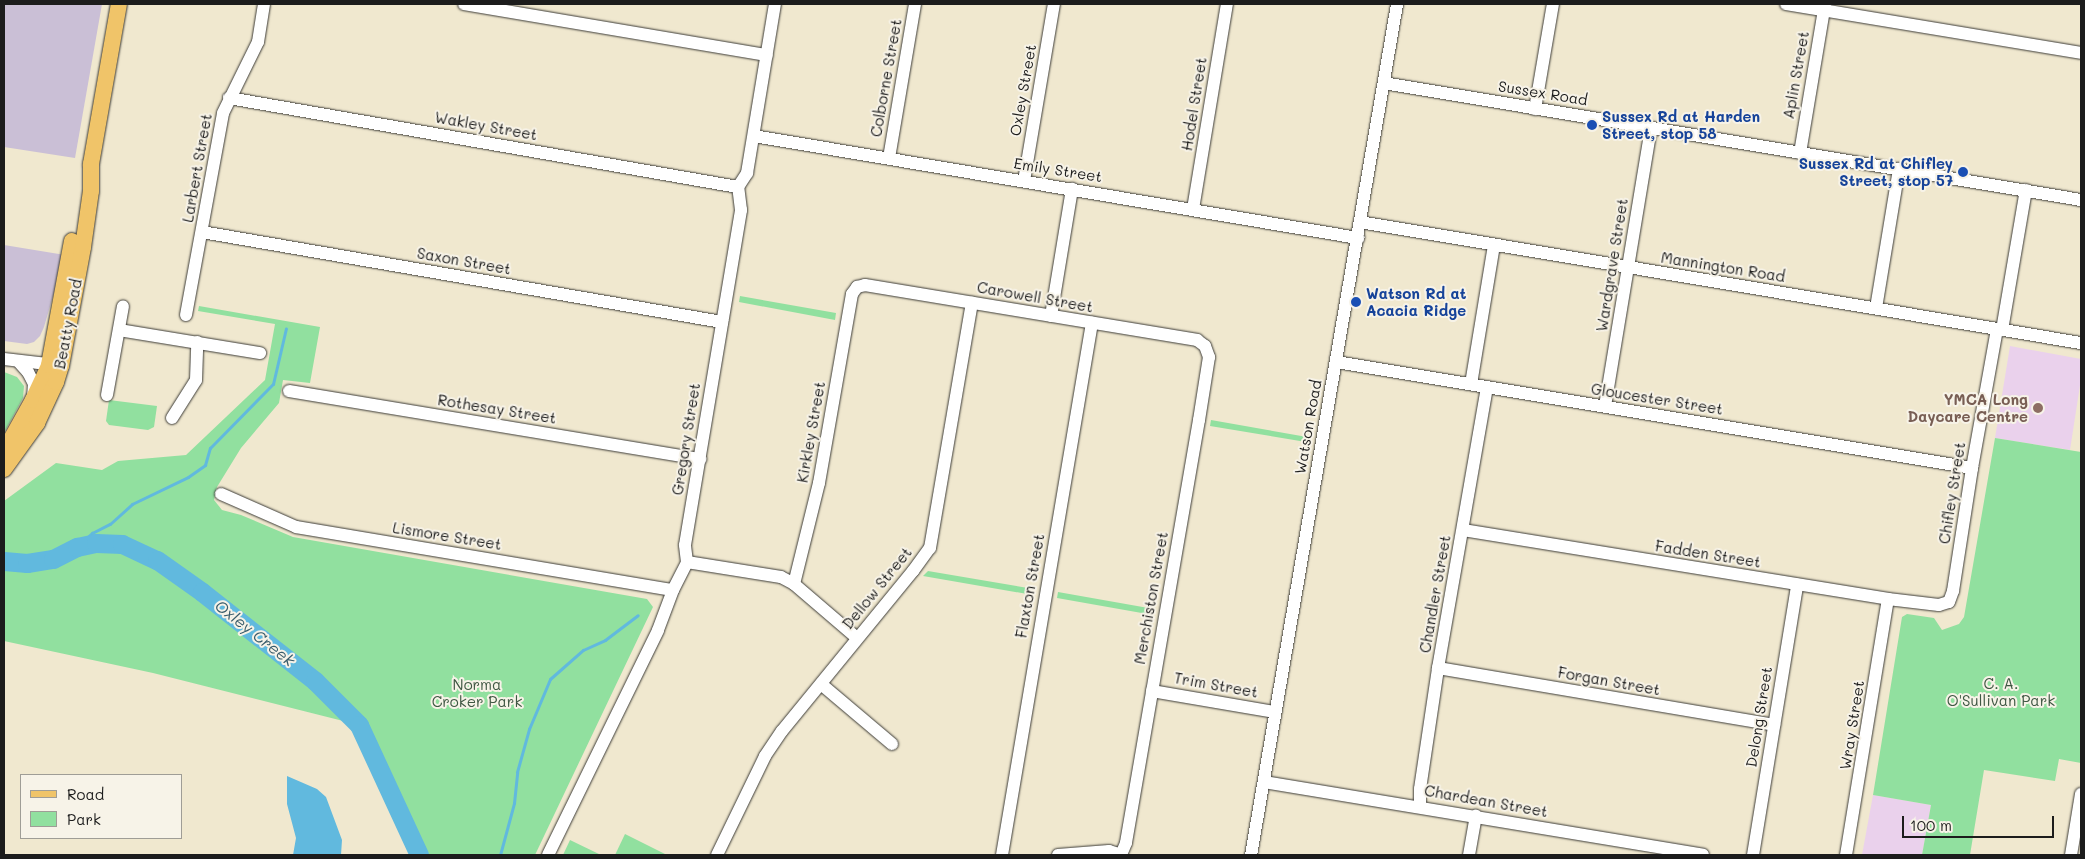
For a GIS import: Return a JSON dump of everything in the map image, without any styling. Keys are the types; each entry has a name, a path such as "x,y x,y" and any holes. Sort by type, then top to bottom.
{"main road":[{"name":"Beatty Road","path":"4,469 37,423 56,382 55,365 83,247 91,191 91,164 119,4"},
{"name":"Beatty Road","path":"4,452 55,365"}],"street":[{"name":"Larbert Street","path":"186,316 223,113 258,42 264,4"},
{"path":"464,4 766,56"},
{"path":"738,187 747,173 775,4"},
{"name":"Colborne Street","path":"889,158 915,4"},
{"name":"Oxley Street","path":"1024,181 1054,4"},
{"name":"Hodel Street","path":"1193,209 1227,4"},
{"name":"Watson Road","path":"1251,855 1397,4"},
{"path":"1535,108 1553,4"},
{"path":"1786,4 1824,7 2081,53"},
{"name":"Aplin Street","path":"1800,153 1824,7"},
{"name":"Sussex Road","path":"1384,83 2081,200"},
{"name":"Wakley Street","path":"229,98 738,187"},
{"name":"Wardgrave Street","path":"1605,406 1651,128"},
{"name":"Emily Street","path":"754,136 1358,238"},
{"path":"1876,308 1899,169"},
{"name":"Gregory Street","path":"688,562 685,545 741,210 738,187"},
{"path":"1051,316 1072,189"},
{"name":"Chifley Street","path":"1949,602 1953,592 1972,468 2026,190"},
{"name":"Mannington Road","path":"1360,222 2081,343"},
{"name":"Saxon Street","path":"202,232 722,322"},
{"path":"1472,384 1494,245"},
{"name":"Carowell Street","path":"857,287 865,285 1197,340 1205,346"},
{"name":"Kirkley Street","path":"794,584 819,483 852,294 857,287"},
{"name":"Dellow Street","path":"716,855 766,756 782,731 930,548 972,303"},
{"path":"108,395 123,306"},
{"name":"Flaxton Street","path":"1002,855 1092,323"},
{"path":"119,330 260,353"},
{"path":"172,418 196,380 197,342"},
{"name":"Merchiston Street","path":"1121,855 1126,843 1208,366 1209,357 1205,346"},
{"path":"4,359 55,365"},
{"path":"18,361 28,372 34,384 33,400"},
{"name":"Gloucester Street","path":"1336,362 1972,468"},
{"name":"Chandler Street","path":"1420,807 1438,668 1486,387"},
{"name":"Rothesay Street","path":"289,391 700,459"},
{"name":"Lismore Street","path":"221,494 296,527 673,590"},
{"name":"Fadden Street","path":"1463,530 1888,599 1939,606 1949,602"},
{"path":"548,855 658,630 673,590 688,562 781,577 794,584 857,638"},
{"name":"Delong Street","path":"1752,855 1797,585"},
{"name":"Wray Street","path":"1846,855 1888,599"},
{"name":"Forgan Street","path":"1438,668 1774,725"},
{"path":"821,684 892,744"},
{"name":"Trim Street","path":"1152,691 1275,712"},
{"name":"Chardean Street","path":"1264,782 1703,855"},
{"path":"2071,855 2081,794"},
{"path":"1469,855 1476,816"},
{"path":"1058,855 1109,850 1121,855"}],"shaded area":[{"path":"4,4 102,4 75,158 4,147"},
{"path":"4,245 65,255 44,327 40,336 34,342 27,344 4,341"},
{"name":"YMCA Long Daycare Centre","path":"2010,346 2081,359 2081,379 2070,450 1995,438"},
{"path":"1873,795 1931,805 1922,855 1862,855"}],"green space":[{"path":"740,296 836,313 835,320 739,302"},
{"name":"Norma Croker Park","path":"199,306 320,327 310,383 283,380 279,403 241,448 217,487 214,500 222,510 241,515 293,537 647,599 653,607 535,855 419,855 359,725 153,673 4,641 4,501 56,463 102,470 118,461 186,455 265,380 275,324 198,311"},
{"path":"4,372 17,377 24,386 23,398 4,433"},
{"path":"109,400 157,406 154,427 148,430 109,425 106,421"},
{"path":"1211,420 1307,437 1306,442 1210,426"},
{"name":"C. A. O'Sullivan Park","path":"1995,438 2081,452 2081,763 2059,759 2055,781 1984,770 1970,855 1922,855 1931,805 1873,795 1902,617 1907,614 1934,618 1942,630 1959,624 1964,617"},
{"path":"928,571 1034,589 1033,595 923,576"},
{"path":"1058,592 1154,609 1153,615 1057,598"},
{"path":"625,834 667,855 615,855"},
{"path":"570,840 601,855 563,855"}],"water":[{"path":"287,776 317,789 326,797 342,840 341,855 293,855 296,838 287,804"}],"waterway":[{"path":"77,547 92,533 110,524 132,504 188,477 205,465 210,448 273,384 286,328"},
{"name":"Oxley Creek","path":"4,561 27,563 53,559 77,547 96,543 122,544 157,560 202,592 315,681 359,725 419,855"},
{"path":"500,855 514,803 517,772 529,729 550,679 583,650 605,640 638,615"}],"place":[{"name":"Sussex Rd at Harden Street, stop 58","path":"1592,125"},
{"name":"Sussex Rd at Chifley Street, stop 57","path":"1963,172"},
{"name":"Watson Rd at Acacia Ridge","path":"1356,302"},
{"name":"YMCA Long Daycare Centre","path":"2038,408"}]}
